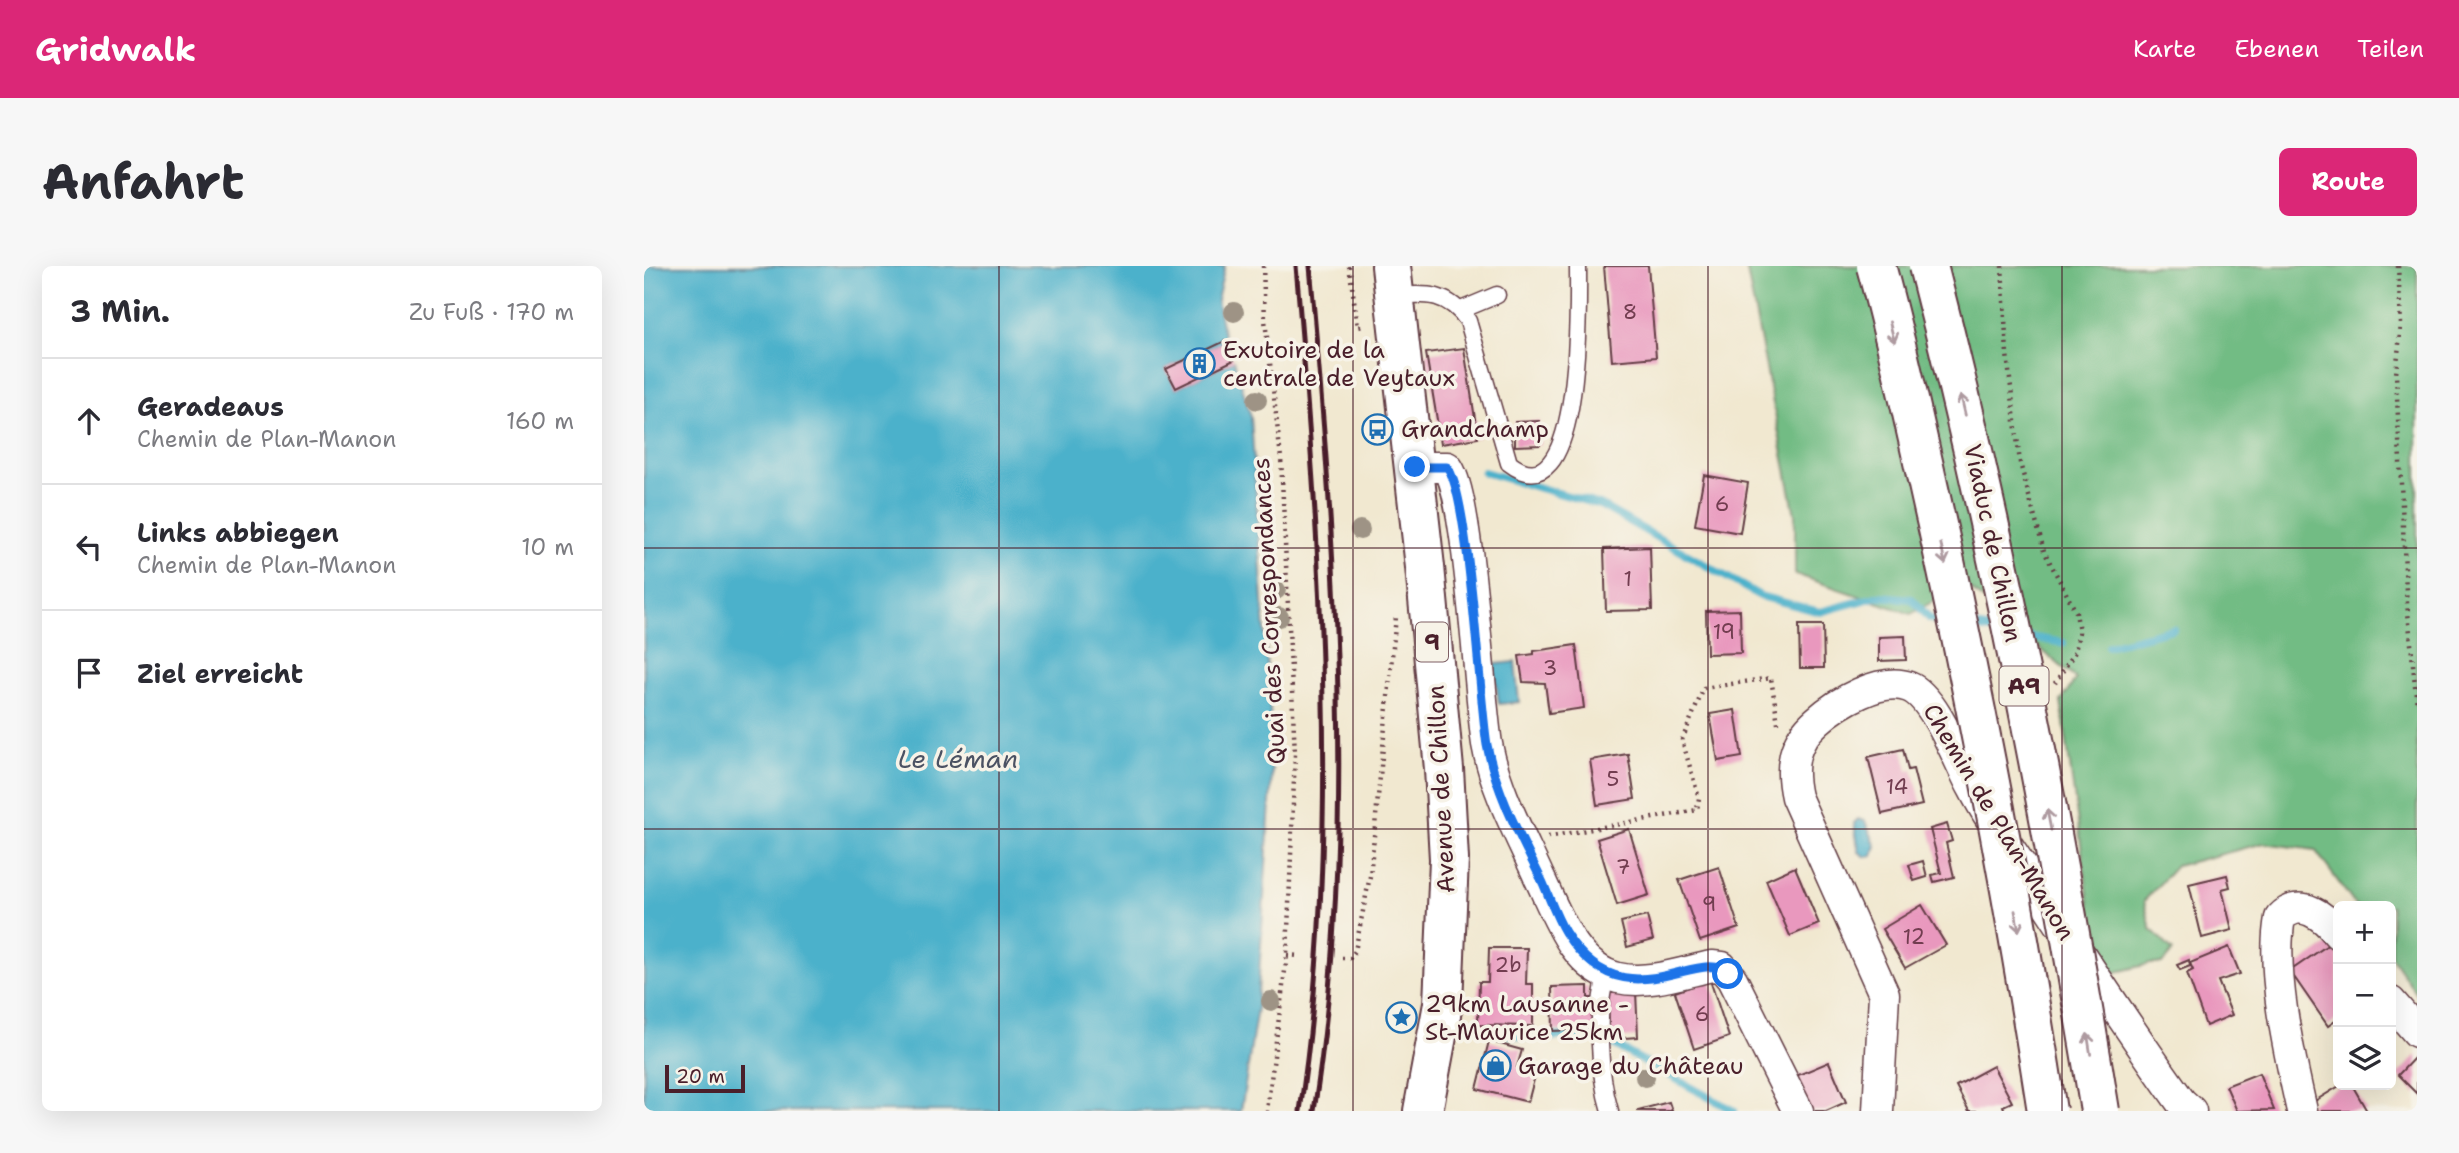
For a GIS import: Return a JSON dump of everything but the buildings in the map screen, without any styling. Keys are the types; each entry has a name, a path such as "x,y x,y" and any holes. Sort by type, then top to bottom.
{"main road":[{"name":"Viaduc de Chillon","path":"1876,266 1912,414 1972,689 2022,947 2048,1111"},
{"name":"Viaduc de Chillon","path":"1928,266 1962,398 2022,675 2100,1111"},
{"name":"Avenue de Chillon","path":"1393,281 1415,467 1444,769 1449,859 1448,932 1440,1019 1423,1111"}],"street":[{"path":"1415,467 1447,467 1454,480 1462,520 1487,744 1498,782 1565,931 1584,956 1618,978 1636,979 1712,966 1722,967 1732,979 1798,1111"},
{"name":"Chemin de Plan-Manon","path":"1795,751 1801,738 1816,722 1860,694 1897,685 1919,693 1931,708 1976,796 2125,1024 2180,1102 2191,1111"},
{"path":"1795,751 1792,780 1796,797 1884,994 1878,1111"},
{"path":"2302,1111 2287,1045 2280,970 2280,918 2292,910 2310,910 2321,915 2333,928"},
{"path":"2396,1008 2417,1032"}],"lane":[{"path":"1393,281 1446,298 1461,310 1468,321 1509,463 1518,469 1537,471 1555,458 1570,410 1579,346 1578,266"},
{"path":"1461,310 1497,295"},
{"path":"1607,973 1602,1020 1602,1057 1610,1111"}],"path":[{"name":"Quai des Correspondances","path":"1263,266 1265,320 1281,458 1295,754 1287,955 1267,1111"},
{"path":"1349,266 1358,327 1364,326"},
{"path":"2398,266 2401,324 2396,374 2406,592 2417,706"},
{"path":"1342,958 1350,958 1355,951 1370,876 1392,633 1398,608"},
{"path":"1524,841 1697,810 1699,798 1682,740 1704,688 1771,678 1780,742 1795,751"},
{"path":"1287,955 1300,956"}],"green space":[{"path":"1746,266 2417,266 2417,995 2396,964 2396,901 2352,901 2315,850 2264,843 2176,866 2144,901 2151,929 2173,951 2162,964 2149,964 2104,975 2091,916 2061,701 2076,679 1964,584 1911,614 1795,574 1795,515"}],"water":[{"name":"Le Léman","path":"644,266 1225,266 1217,300 1225,341 1166,369 1176,388 1234,360 1251,417 1273,755 1257,1008 1241,1111 644,1111"},
{"path":"1515,662 1519,702 1499,704 1494,668 1496,664"},
{"path":"1858,819 1865,821 1876,846 1872,856 1866,857 1859,852 1854,823"}],"waterway":[{"path":"1484,472 1600,505 1760,596 1820,612 1879,596 1912,599 1930,619 1946,622"},
{"path":"1969,626 2001,632"},
{"path":"2108,646 2173,629"},
{"path":"2024,636 2063,643"},
{"path":"1497,1033 1533,1038 1594,1034 1734,1111"}],"railway":[{"path":"1296,266 1319,583 1324,795 1313,1006 1300,1111"},
{"path":"1310,266 1334,583 1339,795 1327,1006 1314,1111"}],"place":[{"name":"Exutoire de la centrale de Veytaux","path":"1200,364"},
{"name":"Grandchamp","path":"1378,429"},
{"name":"29km Lausanne - St-Maurice 25km","path":"1402,1018"},
{"name":"Garage du Château","path":"1495,1066"}],"route":[{"path":"1415,467 1447,467 1454,480 1462,520 1489,754 1512,816 1565,931 1584,956 1609,975 1618,978 1666,976 1712,966 1722,967 1728,974"}]}
